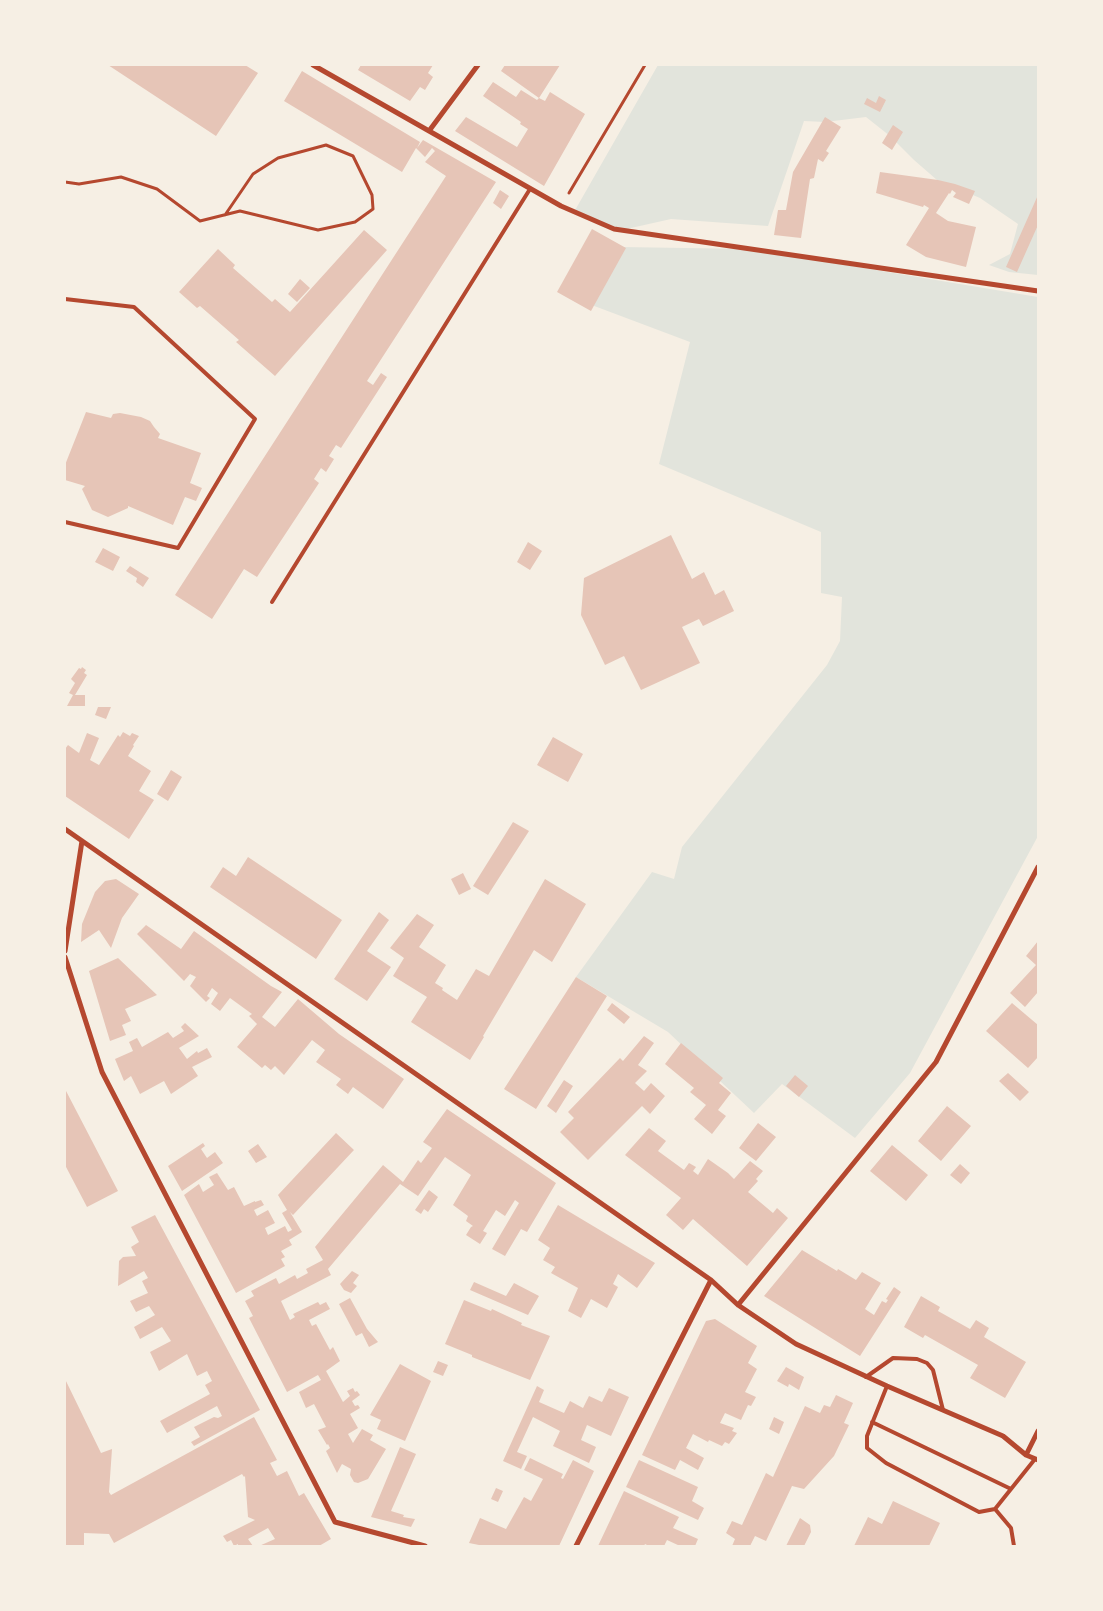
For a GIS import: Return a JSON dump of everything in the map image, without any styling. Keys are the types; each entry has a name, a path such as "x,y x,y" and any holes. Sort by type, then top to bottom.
{"street":[{"path":"313,65 561,206 614,229 1038,291"},
{"path":"429,131 478,65"},
{"path":"65,829 712,1280 738,1305 796,1344 1002,1436 1026,1455 1037,1460"},
{"path":"65,951 82,840"},
{"path":"738,1305 936,1062 1038,867"},
{"path":"65,957 102,1072 335,1522 426,1546"},
{"path":"576,1546 712,1280"},
{"path":"1026,1455 1038,1431"}],"lane":[{"path":"272,602 530,189"},
{"path":"65,299 134,307 255,419 178,548 65,522"},
{"path":"866,1376 893,1358 918,1359 927,1363 933,1370 943,1410"},
{"path":"887,1386 867,1436 867,1448 886,1463 978,1512 995,1510 1037,1460"},
{"path":"872,1422 1011,1489"},
{"path":"995,1510 1010,1528 1014,1546"}],"path":[{"path":"561,206 646,65"},
{"path":"65,182 79,184 121,177 157,189 200,221 226,215 240,211 318,230 355,222 373,209 372,195 354,156 326,145 278,158 253,174 226,215"}],"shaded area":[{"path":"658,65 1038,65 1038,275 1009,272 989,265 1010,254 1018,224 980,198 937,180 890,136 866,117 825,122 804,121 768,226 671,219 622,230 574,212"},
{"path":"621,247 749,249 1038,297 1038,836 910,1073 855,1138 782,1084 754,1113 668,1032 576,977 652,872 674,879 682,847 827,665 840,641 842,597 821,593 821,532 659,464 690,342 589,304"}],"building":[{"path":"108,65 245,65 258,73 216,136"},
{"path":"361,65 433,65 428,73 433,77 425,90 420,87 410,101 358,70"},
{"path":"505,65 560,65 539,98 501,71"},
{"path":"302,71 420,142 417,148 423,140 496,182 367,381 373,385 381,373 387,377 341,448 336,445 329,456 334,459 326,472 321,468 314,479 319,483 257,577 244,569 212,619 175,595 446,176 425,162 435,151 432,148 425,157 416,148 402,172 284,101"},
{"path":"493,82 516,97 521,90 537,100 539,98 545,101 550,92 585,114 544,186 455,131 466,117 517,147 528,129 520,124 521,122 483,96"},
{"path":"879,96 886,100 880,112 864,104 867,98 876,103"},
{"path":"825,117 841,127 826,151 829,153 823,162 818,159 814,178 810,179 801,238 774,235 778,210 786,210 793,172"},
{"path":"893,125 903,132 892,150 882,143"},
{"path":"880,172 938,180 975,191 969,204 953,197 956,193 952,190 936,213 948,221 976,227 966,267 926,257 906,245 929,208 924,205 923,207 876,193"},
{"path":"500,190 509,196 501,209 493,203"},
{"path":"1038,195 1038,225 1017,272 1006,267"},
{"path":"592,229 626,248 591,311 557,292"},
{"path":"364,230 387,250 275,376 236,342 239,340 200,306 197,308 179,292 218,249 235,265 233,268 272,302 275,299 290,312"},
{"path":"300,279 310,288 297,302 288,294"},
{"path":"86,412 111,418 113,414 120,413 141,417 150,421 160,434 158,438 201,453 190,483 202,488 196,501 185,497 173,525 128,506 128,508 108,517 92,510 82,489 85,486 65,480 65,465"},
{"path":"671,535 692,579 704,572 715,595 724,590 734,611 703,626 699,619 682,627 700,663 641,690 624,656 605,665 581,615 584,578"},
{"path":"528,542 542,551 530,570 517,562"},
{"path":"103,548 120,557 113,571 95,562"},
{"path":"130,566 149,578 143,587 136,582 137,578 126,571"},
{"path":"82,667 86,670 84,673 87,675 75,695 85,695 85,706 67,706 73,695 69,693 75,683 71,679 79,668 81,669"},
{"path":"98,707 111,707 106,719 95,715"},
{"path":"123,732 130,736 132,733 139,736 128,756 151,771 139,791 154,800 129,839 65,796 65,749 68,745 79,753 87,733 99,738 90,760 99,765 118,735 120,737"},
{"path":"553,737 583,754 568,782 537,765"},
{"path":"171,770 182,777 168,801 157,794"},
{"path":"513,822 529,831 488,895 473,886"},
{"path":"248,857 342,920 316,959 210,887 223,867 236,876"},
{"path":"463,873 471,889 459,895 451,879"},
{"path":"116,879 139,894 122,918 111,948 99,930 81,942 82,924 95,892 105,881"},
{"path":"545,879 586,904 552,962 534,950 470,1060 411,1022 427,997 393,976 404,958 390,948 417,914 434,925 419,947 446,965 435,983 457,1000 476,969 489,976"},
{"path":"379,912 389,920 367,951 391,967 367,1001 334,979"},
{"path":"146,925 181,949 194,931 282,992 262,1017 275,1027 298,999 339,1034 404,1079 383,1109 353,1087 348,1094 336,1085 341,1079 316,1062 325,1050 312,1040 284,1075 275,1066 271,1070 265,1065 262,1068 237,1047 257,1024 249,1016 252,1014 230,998 220,1011 211,1004 218,993 212,988 207,996 210,998 206,1002 190,986 196,977 190,974 184,981 137,934"},
{"path":"1038,941 1038,992 1025,1007 1010,993 1036,965 1026,956"},
{"path":"118,958 157,995 125,1009 131,1021 122,1025 126,1035 110,1041 89,971"},
{"path":"576,977 607,996 536,1109 504,1089"},
{"path":"612,1003 630,1017 624,1024 607,1010"},
{"path":"1012,1003 1038,1025 1038,1057 1028,1068 986,1031"},
{"path":"185,1023 199,1036 179,1048 187,1059 197,1051 198,1053 207,1048 212,1057 192,1067 198,1076 171,1094 164,1081 140,1094 131,1076 124,1081 115,1059 133,1051 129,1042 137,1038 142,1047 168,1032 173,1038 184,1031 181,1027"},
{"path":"644,1036 654,1043 638,1065 647,1071 635,1083 644,1091 651,1083 665,1096 650,1114 642,1106 588,1160 560,1132 574,1118 568,1112 620,1058 623,1061"},
{"path":"681,1043 723,1078 719,1083 731,1093 718,1110 726,1116 712,1134 694,1119 706,1105 690,1092 694,1088 665,1064"},
{"path":"1008,1073 1029,1092 1020,1101 999,1081"},
{"path":"795,1075 808,1086 799,1097 786,1086"},
{"path":"564,1080 573,1086 556,1113 547,1106"},
{"path":"65,1089 118,1191 87,1207 65,1165"},
{"path":"947,1106 971,1126 941,1161 918,1141"},
{"path":"447,1109 556,1183 527,1232 521,1229 505,1256 492,1249 519,1203 515,1200 505,1216 496,1210 483,1231 487,1233 480,1244 466,1235 473,1226 466,1221 468,1216 453,1205 471,1175 445,1157 418,1196 400,1184 328,1269 331,1275 281,1301 290,1320 295,1317 293,1314 318,1302 320,1305 326,1302 330,1309 309,1320 312,1326 316,1324 330,1350 333,1347 340,1361 326,1371 343,1402 350,1396 347,1391 353,1388 360,1395 352,1401 355,1406 358,1405 360,1408 350,1414 358,1428 348,1434 353,1443 362,1429 373,1435 370,1440 386,1449 368,1479 358,1483 354,1482 350,1475 351,1469 342,1464 337,1473 326,1451 330,1448 318,1430 326,1427 314,1404 306,1408 299,1392 321,1380 318,1375 287,1392 249,1318 253,1316 245,1301 254,1296 251,1291 276,1278 279,1284 295,1275 297,1279 308,1273 306,1269 323,1260 315,1247 383,1165 403,1182 418,1160 421,1163 432,1148 423,1142"},
{"path":"758,1123 776,1137 756,1161 739,1148"},
{"path":"649,1128 666,1141 658,1151 684,1170 689,1163 696,1167 693,1171 698,1175 708,1159 734,1179 750,1161 763,1171 756,1179 758,1181 748,1192 773,1213 777,1208 788,1218 747,1266 693,1219 683,1230 666,1215 681,1198 625,1155"},
{"path":"336,1133 354,1150 293,1215 290,1212 302,1232 289,1240 292,1245 281,1251 285,1257 281,1259 285,1266 236,1293 184,1195 199,1184 203,1192 214,1185 209,1177 217,1173 228,1190 234,1187 244,1206 261,1200 264,1205 254,1210 257,1216 268,1210 275,1223 265,1228 268,1235 285,1226 288,1232 292,1230 282,1213 287,1210 278,1195"},
{"path":"203,1143 205,1146 201,1149 207,1158 215,1152 223,1163 182,1191 168,1166"},
{"path":"258,1144 267,1157 256,1163 248,1151"},
{"path":"892,1145 928,1175 906,1201 870,1171"},
{"path":"960,1164 970,1173 961,1184 950,1175"},
{"path":"429,1190 438,1197 428,1212 424,1209 421,1214 415,1210"},
{"path":"558,1205 655,1263 637,1288 618,1274 613,1284 618,1287 607,1308 591,1299 581,1318 568,1311 578,1288 551,1273 555,1267 543,1260 550,1248 538,1240"},
{"path":"155,1215 260,1410 194,1446 191,1442 200,1437 194,1427 214,1417 222,1416 217,1406 167,1433 160,1421 210,1394 205,1385 212,1381 207,1371 197,1376 187,1354 159,1371 150,1352 171,1341 162,1327 140,1339 134,1327 155,1315 149,1306 136,1312 130,1301 148,1293 142,1281 148,1278 144,1271 118,1286 119,1261 123,1257 136,1256 131,1247 139,1242 131,1227"},
{"path":"802,1250 856,1280 862,1272 881,1283 865,1309 874,1315 882,1301 886,1303 888,1300 886,1299 894,1287 901,1292 860,1356 764,1296"},
{"path":"352,1271 359,1275 353,1283 357,1286 351,1293 344,1290 340,1284"},
{"path":"474,1282 506,1296 514,1283 539,1296 528,1315 470,1290"},
{"path":"921,1296 940,1307 938,1311 970,1329 976,1320 989,1328 984,1337 1026,1362 1005,1398 970,1378 978,1365 925,1335 923,1338 904,1327"},
{"path":"350,1298 367,1329 378,1342 369,1347 362,1333 356,1336 339,1304"},
{"path":"464,1300 491,1311 492,1309 522,1323 521,1325 550,1336 530,1380 445,1344"},
{"path":"715,1319 757,1346 748,1363 757,1369 745,1392 756,1397 751,1406 748,1405 741,1420 725,1413 720,1423 734,1428 732,1431 737,1433 729,1444 725,1442 722,1446 709,1440 708,1442 693,1434 686,1448 704,1458 698,1470 680,1460 675,1470 642,1455 706,1321"},
{"path":"438,1361 448,1365 443,1376 433,1372"},
{"path":"400,1364 431,1381 405,1441 377,1429 381,1420 370,1415"},
{"path":"786,1367 804,1377 799,1390 789,1384 788,1387 777,1381"},
{"path":"65,1379 101,1453 112,1449 109,1492 111,1495 254,1417 277,1460 270,1463 277,1476 287,1471 299,1496 304,1493 331,1539 319,1546 259,1546 275,1539 268,1528 248,1539 253,1546 238,1546 238,1544 234,1546 231,1540 227,1542 223,1536 255,1520 248,1517 245,1476 242,1474 114,1543 109,1534 84,1533 84,1546 65,1546"},
{"path":"537,1386 544,1390 539,1402 564,1413 570,1401 583,1408 589,1396 602,1402 609,1388 629,1397 611,1436 587,1425 581,1440 596,1447 589,1463 553,1446 560,1431 533,1417 517,1452 527,1456 521,1469 503,1461"},
{"path":"836,1395 853,1403 844,1423 849,1425 834,1456 804,1489 792,1486 766,1541 755,1536 750,1546 732,1546 735,1539 726,1533 732,1521 742,1525 766,1473 773,1477 805,1406 820,1413 824,1405 830,1407"},
{"path":"774,1417 784,1422 779,1434 769,1429"},
{"path":"400,1447 416,1454 391,1511 404,1515 403,1517 415,1519 411,1527 371,1517"},
{"path":"530,1458 563,1474 561,1478 563,1479 573,1460 594,1471 559,1546 484,1546 469,1543 480,1518 506,1529 524,1497 531,1501 543,1479 524,1470"},
{"path":"639,1460 698,1487 692,1501 704,1508 698,1520 626,1487"},
{"path":"496,1488 503,1491 498,1502 491,1499"},
{"path":"624,1491 679,1517 673,1528 698,1539 695,1546 680,1546 667,1540 664,1546 649,1546 645,1544 644,1546 598,1546"},
{"path":"893,1501 940,1523 929,1546 854,1546 868,1517 882,1524"},
{"path":"800,1518 810,1525 811,1532 804,1546 786,1546"}]}
